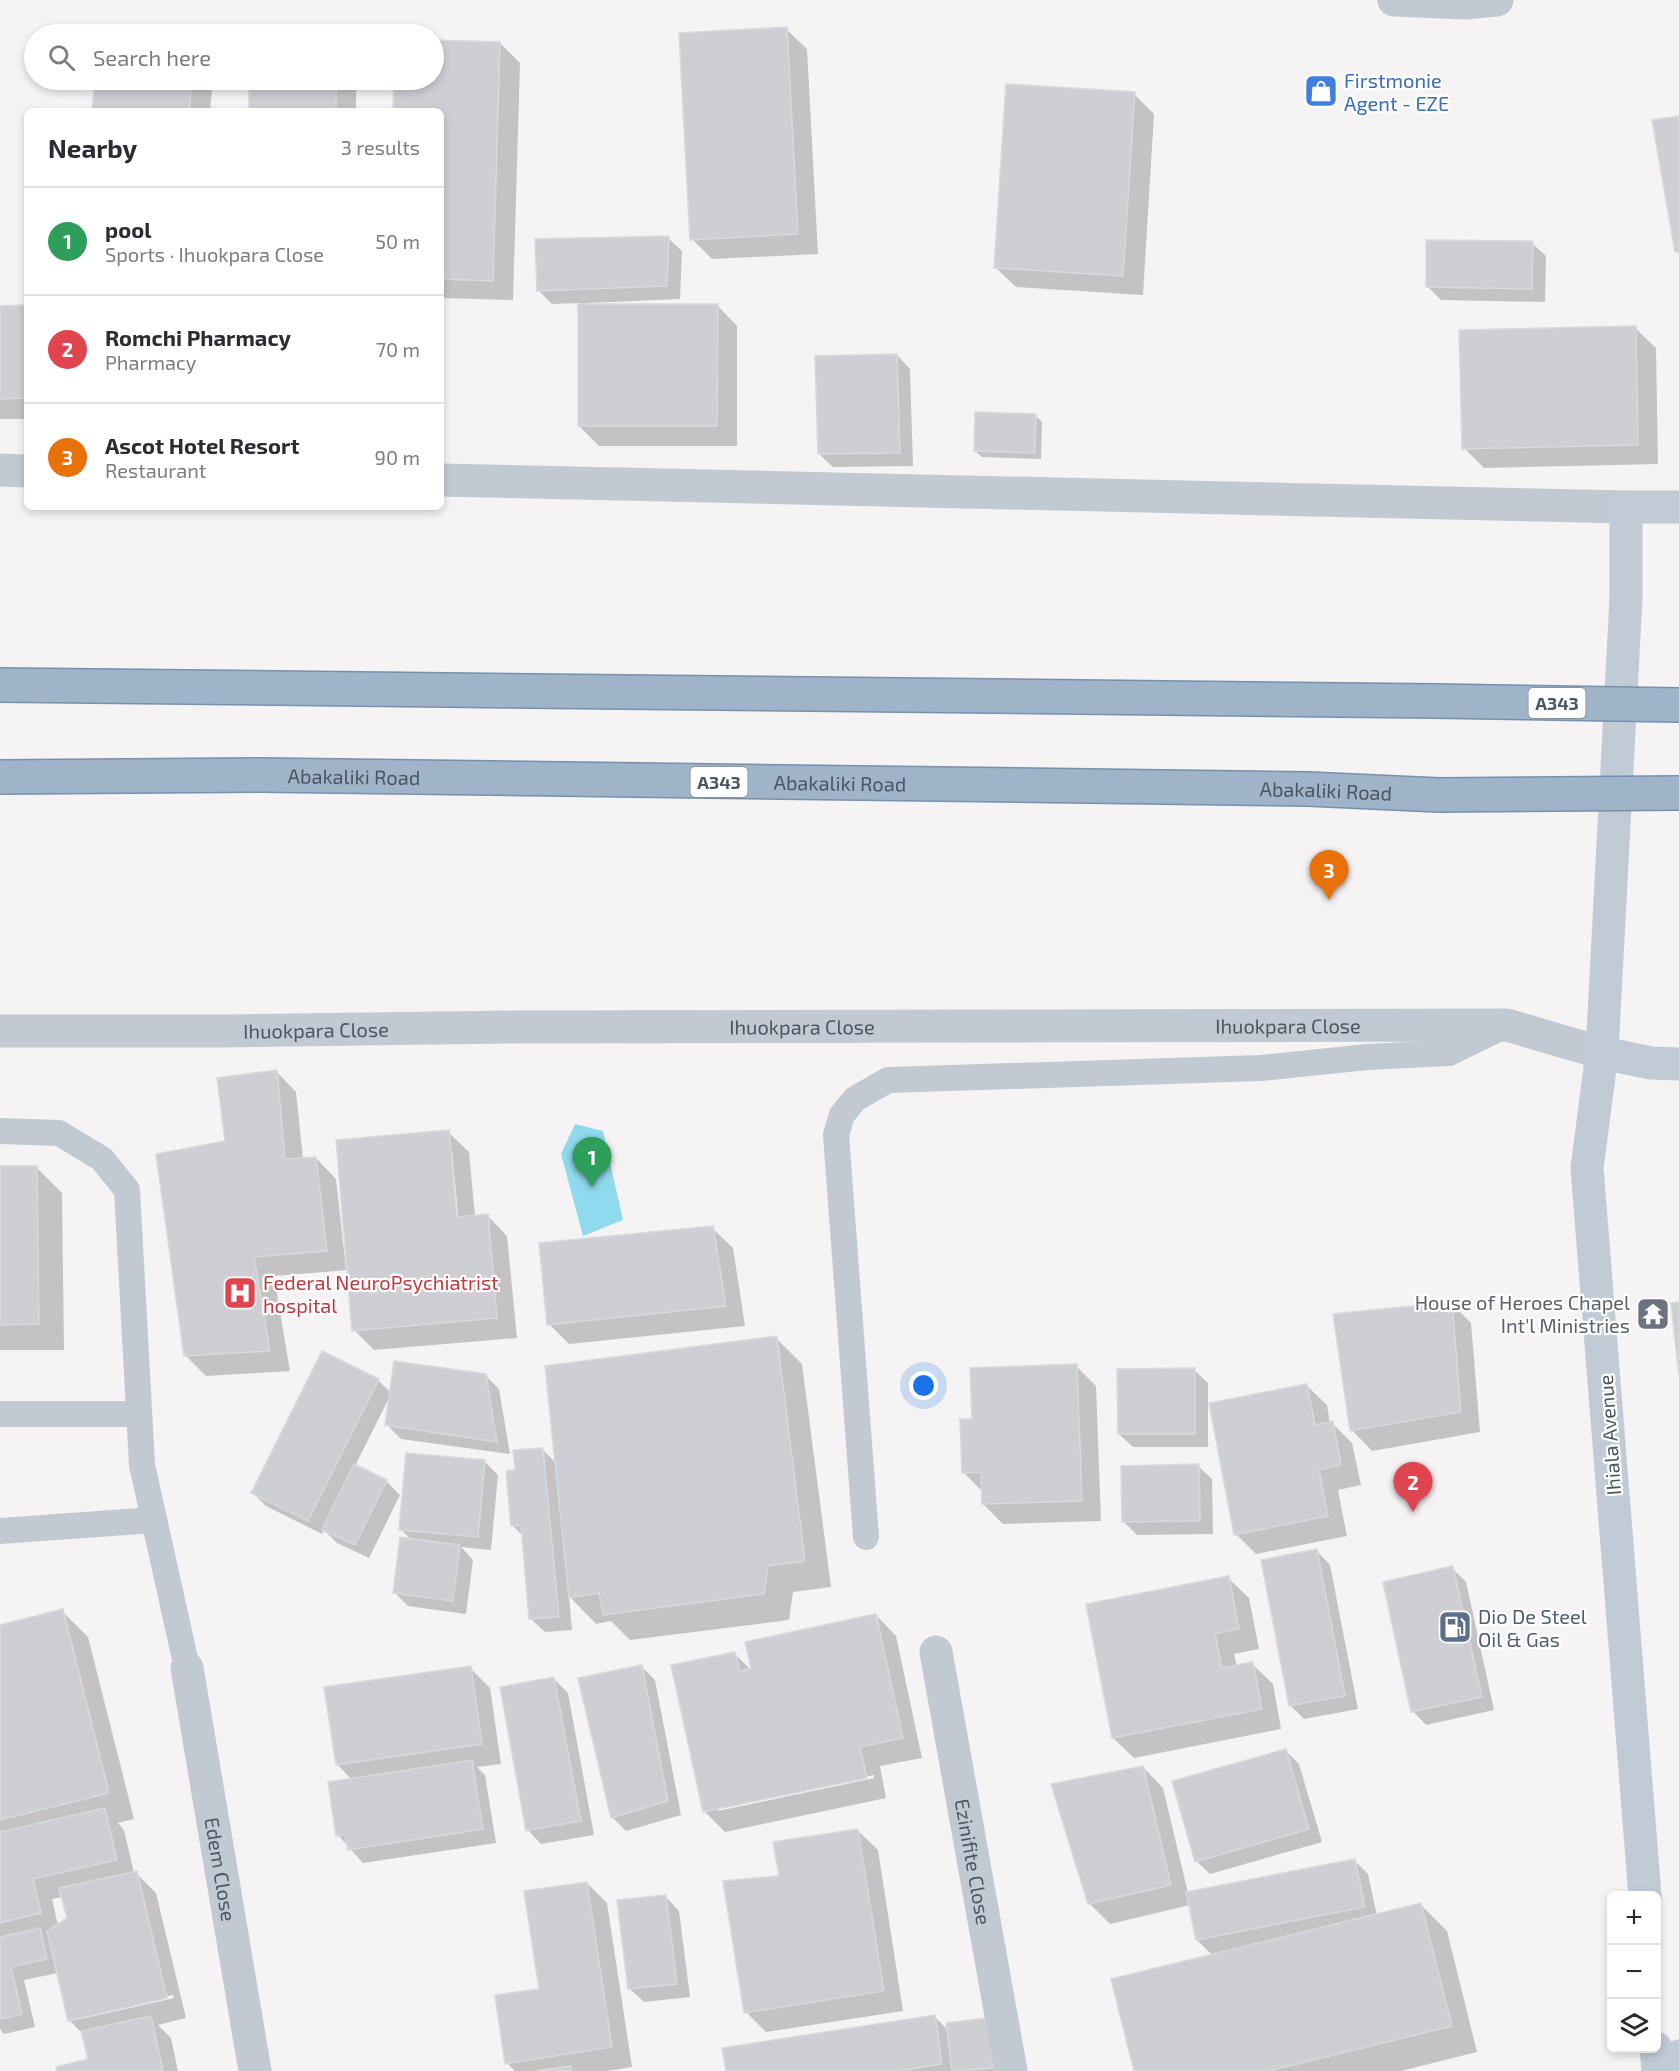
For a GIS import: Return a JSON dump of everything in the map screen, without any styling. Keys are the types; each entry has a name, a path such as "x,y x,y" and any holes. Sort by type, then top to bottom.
{"highway":[{"name":"A343","path":"0,685 1679,705"},
{"name":"Abakaliki Road","path":"0,777 261,775 1308,789 1439,795 1679,794"}],"main road":[{"path":"1626,507 1679,507"},
{"name":"Ihiala Avenue","path":"1626,507 1626,598 1602,1053 1587,1168 1645,1891"},
{"path":"1602,1053 1650,1063 1679,1064"}],"street":[{"path":"1394,0 1465,3 1497,0"},
{"path":"0,470 24,471"},
{"path":"444,480 1626,507"},
{"name":"Ihuokpara Close","path":"0,1031 511,1027 1507,1025 1602,1053"},
{"name":"Ezinifite Close","path":"936,1652 1011,2071"},
{"name":"Edem Close","path":"187,1668 255,2071"}],"lane":[{"path":"866,1537 836,1135 842,1115 855,1099 888,1080 1261,1068 1367,1057 1449,1053 1507,1025"},
{"path":"0,1131 59,1133 102,1159 127,1190 142,1465 187,1668"},
{"path":"0,1414 139,1414"},
{"path":"0,1531 154,1520"}],"water":[{"path":"575,1124 603,1131 623,1220 583,1236 561,1154"}],"building":[{"path":"787,27 798,234 690,240 679,33"},
{"path":"444,40 500,42 493,281 444,279 444,108 393,108 394,90 444,90"},
{"path":"1006,84 1135,92 1123,276 994,268"},
{"path":"94,90 191,90 189,108 92,108"},
{"path":"249,90 336,90 336,108 249,108"},
{"path":"1679,116 1679,252 1675,252 1652,120"},
{"path":"669,236 667,286 537,291 535,239"},
{"path":"1426,240 1533,241 1532,289 1426,287"},
{"path":"578,304 718,304 717,426 578,426"},
{"path":"24,305 24,398 0,399 0,306"},
{"path":"1636,326 1638,445 1462,449 1459,330"},
{"path":"897,354 900,453 818,454 815,356"},
{"path":"975,412 1036,414 1035,453 974,451"},
{"path":"277,1070 285,1159 316,1157 327,1251 254,1257 270,1351 184,1356 156,1154 225,1141 217,1078"},
{"path":"449,1130 457,1217 488,1214 497,1318 352,1331 336,1140"},
{"path":"0,1166 37,1166 39,1324 0,1325"},
{"path":"713,1226 726,1306 547,1325 539,1243"},
{"path":"1452,1302 1461,1412 1350,1431 1333,1314"},
{"path":"1679,1302 1679,1376 1671,1303"},
{"path":"777,1336 805,1561 768,1566 764,1594 603,1615 599,1593 569,1598 545,1366"},
{"path":"322,1351 379,1379 308,1521 251,1493"},
{"path":"394,1361 486,1374 497,1442 385,1425"},
{"path":"1077,1364 1082,1501 982,1504 981,1472 962,1473 960,1419 972,1419 970,1368"},
{"path":"1195,1368 1195,1434 1118,1434 1117,1369"},
{"path":"1307,1384 1315,1425 1333,1421 1341,1465 1319,1470 1328,1516 1234,1535 1209,1403"},
{"path":"543,1448 559,1617 529,1619 521,1525 511,1526 506,1471 515,1470 513,1450"},
{"path":"406,1453 485,1460 478,1537 399,1530"},
{"path":"354,1464 387,1480 355,1545 322,1530"},
{"path":"1199,1464 1200,1521 1122,1522 1121,1466"},
{"path":"400,1537 460,1545 453,1601 393,1593"},
{"path":"1317,1549 1345,1696 1289,1706 1261,1560"},
{"path":"1453,1566 1482,1697 1411,1712 1383,1582"},
{"path":"1229,1576 1239,1629 1215,1634 1222,1668 1253,1662 1262,1709 1112,1738 1086,1604"},
{"path":"63,1609 109,1793 0,1820 0,1625"},
{"path":"876,1614 903,1738 860,1747 867,1778 703,1812 671,1665 735,1652 740,1672 751,1668 745,1642"},
{"path":"642,1665 668,1801 611,1818 578,1678"},
{"path":"471,1666 482,1744 336,1765 324,1687"},
{"path":"554,1677 581,1821 526,1831 500,1687"},
{"path":"1286,1749 1309,1829 1195,1862 1172,1781"},
{"path":"472,1760 483,1829 348,1850 345,1834 336,1836 328,1782"},
{"path":"1143,1766 1171,1885 1088,1904 1051,1784"},
{"path":"105,1808 117,1860 33,1879 41,1913 0,1923 0,1832"},
{"path":"858,1829 884,1991 744,2013 723,1881 779,1876 773,1842"},
{"path":"1355,1859 1365,1907 1196,1940 1186,1892"},
{"path":"137,1871 167,1998 68,2021 47,1931 67,1918 59,1888"},
{"path":"587,1882 612,2047 505,2064 495,1995 539,1989 524,1891"},
{"path":"666,1895 677,1984 628,1989 617,1900"},
{"path":"1421,1903 1452,2026 1269,2071 1134,2071 1111,1979"},
{"path":"40,1928 47,1959 11,1967 22,2014 0,2019 0,1937"},
{"path":"935,2015 942,2064 899,2071 726,2071 722,2048"},
{"path":"151,2016 163,2071 57,2071 56,2067 88,2059 81,2031"},
{"path":"987,2018 993,2068 952,2071 946,2023"},
{"path":"571,2066 571,2071 534,2071"}],"place":[{"name":"Firstmonie Agent - EZE","path":"1321,91"},
{"name":"Ascot Hotel Resort","path":"1329,900"},
{"name":"pool","path":"592,1187"},
{"name":"Federal NeuroPsychiatrist hospital","path":"240,1293"},
{"name":"House of Heroes Chapel Int'l Ministries","path":"1653,1314"},
{"name":"Romchi Pharmacy","path":"1413,1512"},
{"name":"Dio De Steel Oil & Gas","path":"1455,1627"}]}
